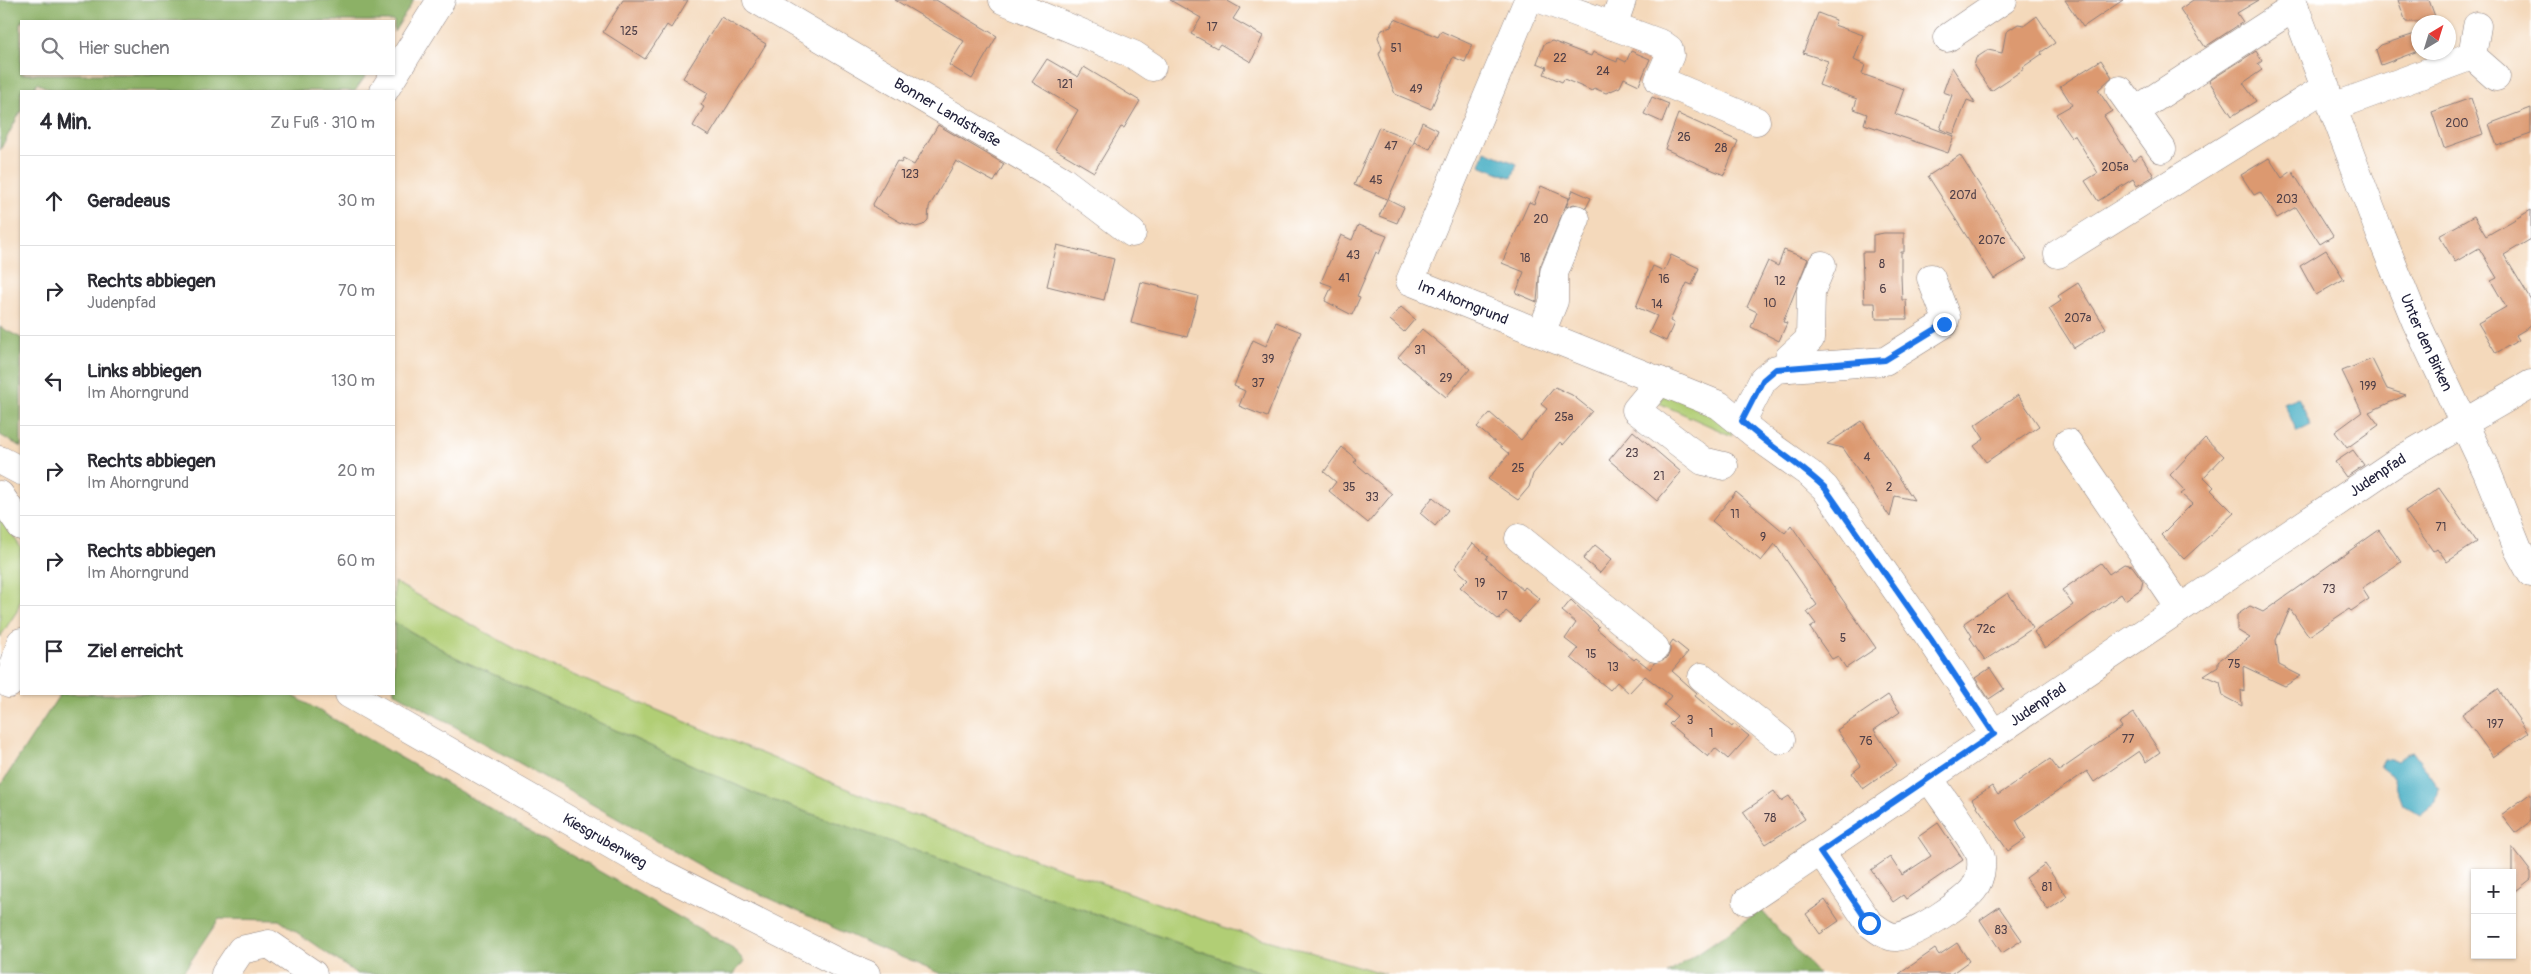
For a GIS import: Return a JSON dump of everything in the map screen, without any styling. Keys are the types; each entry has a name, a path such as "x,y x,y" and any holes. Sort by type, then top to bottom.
{"street":[{"path":"395,73 441,0"},
{"name":"Bonner Landstraße","path":"757,0 1062,180 1132,233"},
{"path":"1003,0 1134,55 1152,68"},
{"name":"Im Ahorngrund","path":"1528,0 1410,281 1720,405 1742,421 1761,439 1810,474 1825,488 1930,638 1994,734"},
{"path":"1543,0 1669,49 1670,55 1659,80 1756,122"},
{"path":"1613,26 1622,0"},
{"path":"1947,38 2003,0"},
{"path":"2162,149 2127,101 2294,4"},
{"name":"Unter den Birken","path":"2294,4 2381,236 2413,313 2465,423 2518,549 2531,573"},
{"path":"2472,56 2477,26"},
{"path":"2058,254 2330,97 2472,56"},
{"path":"2472,56 2496,77"},
{"path":"385,90 394,75"},
{"path":"1541,334 1554,301 1554,273 1576,219"},
{"path":"1788,368 1789,358 1810,339 1811,291 1822,265"},
{"path":"1742,421 1769,374 1776,369 1885,360 1944,324 1946,317 1931,278"},
{"path":"1660,381 1636,410 1703,461 1724,466"},
{"name":"Judenpfad","path":"1747,901 2395,463 2531,384"},
{"path":"2068,443 2180,608"},
{"path":"0,460 20,470"},
{"path":"0,487 20,501"},
{"path":"0,495 20,525"},
{"path":"1519,538 1655,648"},
{"path":"13,680 20,647"},
{"path":"1702,677 1781,740"},
{"name":"Kiesgrubenweg","path":"351,695 659,872 839,963 866,974"},
{"path":"1820,852 1869,923 1880,932 1895,937 1902,935 1953,907 1974,888 1982,874 1981,855 1929,778"},
{"path":"225,974 241,950 269,944 313,974"}],"green space":[{"path":"0,0 414,0 395,30 395,20 20,20 20,75 366,75 356,90 51,90 37,83 33,90 20,90 20,113 0,150"},
{"path":"0,327 20,337 20,446 0,435"},
{"path":"1667,390 1707,406 1716,412 1724,418 1732,436 1659,403"},
{"path":"0,516 20,546 20,600 17,611 0,637"},
{"path":"395,583 532,658 888,806 1229,929 1385,974 1266,974 758,795 455,657 395,623"},
{"path":"395,623 455,657 758,795 1266,974 941,974 856,938 708,870 395,693"},
{"path":"59,695 292,695 733,948 744,961 734,974 357,974 279,920 219,919 182,974 0,974 0,786"},
{"path":"1761,910 1818,974 1667,974"}],"water":[{"path":"1485,151 1517,164 1512,178 1480,165"},
{"path":"2298,397 2311,425 2297,432 2284,403"},
{"path":"2413,752 2439,788 2436,802 2420,815 2403,805 2393,777 2380,767 2384,759 2397,761 2405,754"}],"building":[{"path":"623,0 688,0 671,28 667,25 645,59 603,32"},
{"path":"895,0 936,0 997,36 972,79 949,65 964,41"},
{"path":"1170,0 1226,0 1240,8 1233,19 1263,36 1251,62 1220,44 1217,48 1191,34 1201,18"},
{"path":"2065,0 2123,0 2083,27"},
{"path":"2193,0 2259,0 2237,13 2243,22 2205,47 2180,9"},
{"path":"2398,0 2429,0 2434,15 2411,15 2411,22 2406,22"},
{"path":"1818,13 1836,20 1834,25 1863,35 1854,60 1865,65 1862,74 1904,89 1895,114 1954,136 1948,153 1864,124 1867,114 1854,109 1857,99 1819,85 1828,61 1803,53"},
{"path":"2037,16 2055,43 2023,67 2024,69 1991,91 1974,66 1976,58 1988,50 2002,53 2006,32 2018,24 2025,25"},
{"path":"721,17 766,44 709,136 693,126 704,107 701,105 708,93 683,78"},
{"path":"1395,19 1438,37 1441,31 1472,45 1465,62 1453,57 1431,109 1395,94 1379,54 1382,48 1378,37 1382,30 1391,27"},
{"path":"2411,35 2411,54 2381,65 2376,50 2381,45"},
{"path":"1552,41 1591,56 1593,52 1617,62 1618,58 1626,62 1631,51 1650,59 1639,85 1624,78 1620,87 1606,93 1594,88 1592,91 1564,79 1562,82 1544,74 1547,67 1537,63 1544,44"},
{"path":"2256,51 2262,61 2258,64 2262,70 2243,83 2256,101 2232,116 2209,81"},
{"path":"1047,59 1078,77 1084,67 1140,101 1124,128 1121,127 1094,172 1055,149 1078,110 1032,82"},
{"path":"2101,60 2112,77 2098,90 2112,111 2104,116 2133,161 2141,155 2154,176 2137,186 2133,179 2098,201 2085,181 2098,173 2074,134 2071,137 2056,114 2072,105 2060,86"},
{"path":"1952,67 1975,103 1967,100 1954,134 1940,129 1952,95 1943,92"},
{"path":"1652,97 1669,104 1662,122 1644,114"},
{"path":"2471,98 2483,134 2444,148 2432,112"},
{"path":"2531,108 2531,134 2497,146 2489,124"},
{"path":"1678,114 1738,141 1724,175 1665,149"},
{"path":"1422,122 1438,130 1430,149 1414,142 1388,199 1404,207 1397,223 1379,216 1387,199 1354,185 1379,127 1414,141"},
{"path":"938,125 1004,164 994,182 956,161 929,207 928,220 923,225 916,227 900,222 874,207 873,204 897,161 901,163 903,159 914,165"},
{"path":"1960,155 2027,259 1994,279 1928,176"},
{"path":"2269,158 2282,178 2292,171 2333,236 2320,244 2296,207 2277,218 2260,192 2254,195 2241,175"},
{"path":"1541,186 1569,198 1540,267 1537,302 1516,293 1524,272 1502,263 1529,202 1534,204"},
{"path":"1573,190 1591,198 1586,208 1574,204 1566,207"},
{"path":"2531,210 2531,239 2504,255 2531,300 2531,326 2516,335 2519,340 2496,353 2478,323 2506,307 2491,281 2497,278 2479,248 2455,262 2439,236 2474,216 2486,236"},
{"path":"1358,225 1387,236 1379,254 1376,252 1357,296 1360,297 1352,315 1325,301 1332,286 1321,282 1341,235 1352,240"},
{"path":"1904,233 1904,252 1901,252 1901,276 1902,300 1906,300 1907,319 1876,319 1875,303 1864,303 1862,252 1873,252 1873,235"},
{"path":"1057,245 1114,259 1104,300 1047,286"},
{"path":"1784,250 1808,259 1783,322 1787,323 1779,341 1751,327 1757,312 1747,307 1768,261 1778,266"},
{"path":"2326,250 2344,279 2316,295 2300,266"},
{"path":"1671,255 1699,268 1692,285 1687,283 1670,321 1674,323 1666,341 1649,333 1657,316 1636,307 1653,266 1664,271"},
{"path":"1141,282 1198,296 1187,337 1131,323"},
{"path":"2078,283 2106,328 2074,348 2049,309 2061,301 2058,296"},
{"path":"1401,307 1415,319 1404,332 1390,320"},
{"path":"1276,322 1301,332 1267,417 1239,406 1245,391 1234,386 1253,340 1266,346"},
{"path":"1422,329 1470,369 1446,397 1398,357"},
{"path":"2372,359 2387,389 2406,395 2369,412 2379,425 2347,448 2335,432 2362,412 2342,371"},
{"path":"1555,387 1572,395 1592,411 1563,445 1560,442 1533,474 1529,487 1518,500 1488,479 1509,454 1477,427 1490,413 1521,440 1547,409 1541,404"},
{"path":"2018,395 2039,426 1986,462 1974,446 1984,439 1975,425"},
{"path":"1862,421 1914,500 1895,496 1890,517 1843,448 1827,444"},
{"path":"1633,431 1681,472 1657,501 1609,460"},
{"path":"2205,438 2224,456 2204,477 2214,487 2211,490 2234,513 2184,559 2161,535 2192,504 2181,494 2185,491 2170,475"},
{"path":"1342,447 1357,460 1354,462 1392,494 1368,523 1329,491 1336,482 1324,472"},
{"path":"2353,450 2364,465 2346,477 2335,462"},
{"path":"2439,488 2477,542 2447,562 2437,548 2433,551 2405,511"},
{"path":"1736,492 1785,533 1791,525 1876,648 1846,668 1838,656 1832,659 1810,628 1816,624 1807,612 1817,605 1775,544 1761,561 1712,521"},
{"path":"1433,497 1448,510 1435,526 1420,513"},
{"path":"2379,530 2401,562 2362,588 2369,599 2351,611 2349,609 2309,636 2290,609 2276,640 2279,665 2301,676 2285,686 2243,666 2244,692 2241,690 2242,706 2223,696 2220,682 2204,675 2218,666 2218,661 2250,638 2237,630 2237,615 2250,606 2263,612"},
{"path":"1473,543 1488,556 1486,559 1523,590 1525,587 1540,599 1519,622 1506,611 1499,620 1460,587 1468,579 1455,568"},
{"path":"1595,545 1612,559 1600,573 1583,559"},
{"path":"2101,563 2109,574 2124,564 2132,566 2143,581 2141,589 2125,600 2121,594 2045,648 2034,632 2073,605 2062,590"},
{"path":"2008,593 2033,628 1985,660 1970,638 1972,636 1964,623"},
{"path":"1571,600 1599,627 1597,629 1634,660 1636,658 1650,669 1654,663 1667,658 1670,644 1673,640 1688,652 1672,671 1697,693 1695,696 1732,727 1734,724 1749,736 1728,759 1715,748 1708,757 1669,724 1677,716 1664,705 1671,696 1645,676 1629,693 1617,682 1610,690 1571,658 1578,649 1565,639 1576,623 1562,611"},
{"path":"1990,668 2004,689 1989,699 1975,678"},
{"path":"2498,689 2528,733 2493,757 2462,714"},
{"path":"1888,695 1900,712 1874,730 1897,765 1863,789 1852,773 1861,766 1837,730"},
{"path":"2134,713 2160,752 2146,762 2139,751 2094,782 2087,771 2016,820 2026,839 2008,851 1972,799 1992,786 1998,795 2050,759 2059,771 2122,727 2119,723"},
{"path":"1774,791 1781,801 1789,796 1805,819 1766,844 1743,812"},
{"path":"2531,793 2531,821 2515,833 2501,815"},
{"path":"1938,823 1963,860 1906,899 1903,895 1893,902 1871,870 1890,857 1902,875 1931,856 1918,837"},
{"path":"2512,847 2531,872 2531,879 2516,891 2516,869 2512,869"},
{"path":"2045,864 2067,897 2048,910 2026,878"},
{"path":"1825,900 1839,921 1820,934 1806,914"},
{"path":"1999,907 2022,940 2002,953 1980,920"},
{"path":"1957,943 1969,961 1951,974 1899,974 1935,949 1939,955"}],"route":[{"path":"1869,923 1820,852 1994,734 1930,638 1825,488 1810,474 1761,439 1742,421 1763,380 1776,369 1885,360 1944,324"}]}
